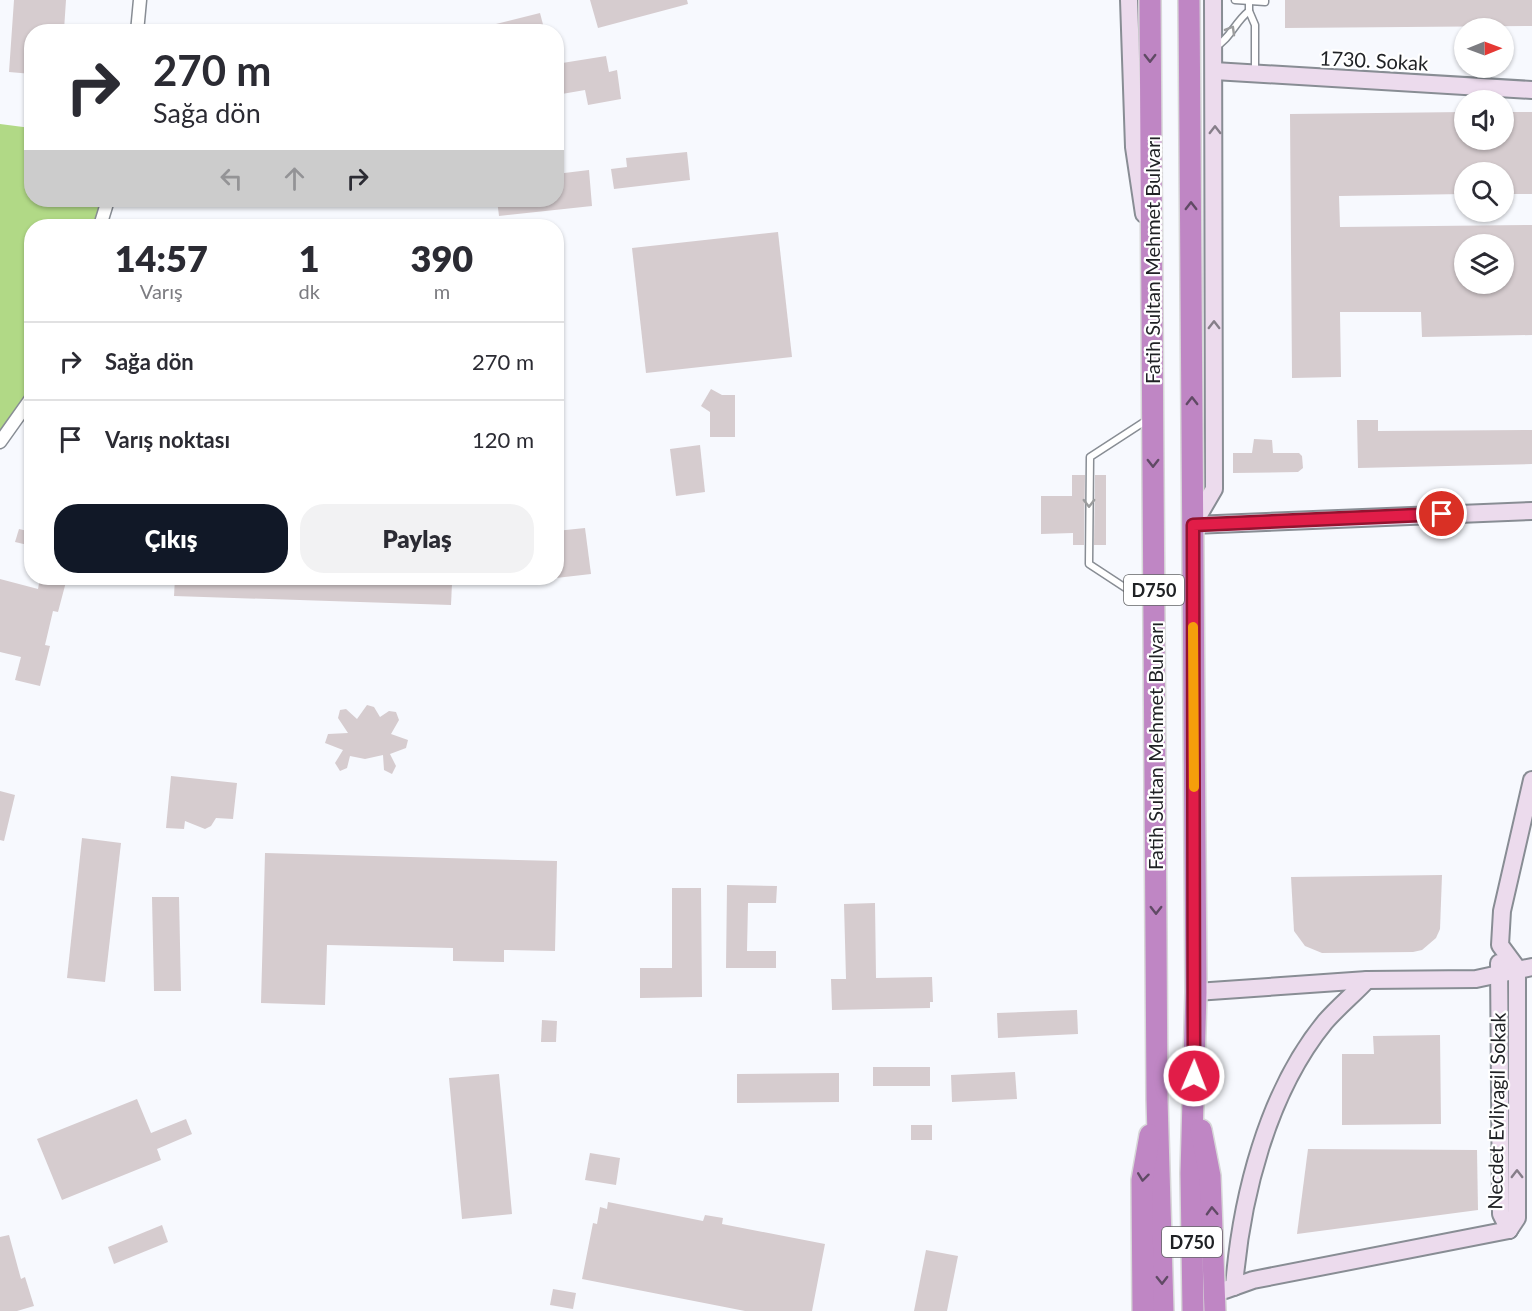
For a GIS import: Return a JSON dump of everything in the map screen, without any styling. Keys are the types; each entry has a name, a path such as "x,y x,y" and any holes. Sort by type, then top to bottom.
{"highway":[{"name":"Fatih Sultan Mehmet Bulvarı","path":"1150,0 1157,1099 1163,1311"},
{"name":"Fatih Sultan Mehmet Bulvarı","path":"1189,0 1196,992 1191,1173 1193,1311"},
{"path":"1194,1097 1210,1176 1221,1298"},
{"path":"1143,1311 1142,1180 1157,1099"}],"street":[{"path":"138,24 140,0"},
{"path":"1129,0 1134,147 1152,261"},
{"path":"1189,43 1199,0"},
{"path":"1193,525 1214,489 1213,0"},
{"name":"1730. Sokak","path":"1214,71 1532,90"},
{"path":"0,442 24,408"},
{"path":"1193,525 1532,510"},
{"path":"1221,1298 1253,1280 1509,1230 1501,1214 1500,945 1502,911 1532,780"},
{"path":"1499,979 1524,967 1500,945"},
{"name":"Necdet Evliyagil Sokak","path":"1509,1230 1517,1218 1524,967"},
{"path":"1196,992 1368,980 1476,979 1499,979 1525,990"},
{"path":"1221,1298 1256,1160 1284,1086 1325,1023 1368,980"}],"lane":[{"path":"1235,0 1249,2 1265,2 1265,0"},
{"path":"1249,2 1249,11 1255,25 1255,74"},
{"path":"1214,48 1223,42 1236,21 1249,11"},
{"path":"1153,417 1090,457 1089,564 1154,606"}],"green space":[{"path":"0,124 24,127 24,207 106,207 102,219 24,219 24,407 0,442"}],"building":[{"path":"14,0 66,0 64,24 24,24 24,73 9,72"},
{"path":"590,0 687,0 688,4 598,28"},
{"path":"1285,0 1532,0 1532,26 1514,26 1514,18 1454,18 1454,27 1285,28"},
{"path":"540,13 543,24 496,24"},
{"path":"606,56 609,72 617,70 621,99 588,105 585,90 564,94 564,63"},
{"path":"1454,112 1454,150 1514,150 1514,112 1532,112 1532,194 1514,194 1514,162 1454,162 1454,194 1339,196 1340,227 1532,225 1532,335 1422,337 1421,312 1340,312 1341,377 1292,378 1290,114"},
{"path":"687,152 690,180 614,189 611,169 627,167 626,158"},
{"path":"589,170 592,206 499,216 498,207 564,207 564,173"},
{"path":"778,232 792,357 646,373 632,248"},
{"path":"711,389 722,395 735,395 735,437 710,437 710,412 701,406"},
{"path":"1357,420 1378,420 1378,431 1532,430 1532,464 1358,468"},
{"path":"1254,439 1272,440 1273,453 1299,453 1302,456 1303,468 1298,472 1233,473 1233,453 1252,453"},
{"path":"700,445 705,492 676,496 670,449"},
{"path":"1072,475 1085,475 1084,545 1073,545 1073,533 1041,534 1041,496 1072,496"},
{"path":"1095,475 1106,475 1106,545 1094,545"},
{"path":"585,528 591,574 564,577 564,530"},
{"path":"19,529 24,530 24,544 15,542"},
{"path":"0,579 38,589 39,585 65,585 58,612 53,611 45,645 50,646 40,686 15,680 21,657 0,652"},
{"path":"175,585 452,585 451,605 174,596"},
{"path":"367,705 374,707 380,717 389,711 396,712 399,720 391,734 408,740 406,748 390,754 396,766 392,774 384,770 383,755 365,759 350,756 347,768 340,771 335,763 343,750 325,743 328,734 348,733 338,718 340,710 346,709 357,719"},
{"path":"171,776 237,783 233,819 216,818 211,826 205,829 185,821 184,829 166,828"},
{"path":"0,791 15,795 4,841 0,840"},
{"path":"82,838 121,843 105,982 67,978"},
{"path":"265,853 557,861 555,951 504,950 504,962 453,961 453,948 327,945 325,1005 261,1003"},
{"path":"1442,875 1440,929 1436,938 1422,950 1322,953 1305,946 1294,931 1291,877"},
{"path":"727,885 777,886 776,903 748,903 747,951 776,951 776,968 726,968"},
{"path":"672,888 701,888 702,997 640,998 640,968 672,968"},
{"path":"152,897 179,897 181,991 154,991"},
{"path":"875,903 876,978 932,977 933,1002 930,1002 930,1008 832,1010 831,979 846,979 844,904"},
{"path":"1077,1010 1078,1034 998,1038 997,1013"},
{"path":"542,1020 557,1021 556,1042 541,1042"},
{"path":"1440,1035 1441,1124 1342,1125 1342,1054 1374,1054 1373,1036"},
{"path":"873,1067 930,1067 930,1086 873,1086"},
{"path":"1015,1072 1017,1099 952,1102 951,1075"},
{"path":"839,1073 839,1102 737,1103 737,1074"},
{"path":"499,1074 512,1214 462,1219 449,1078"},
{"path":"137,1099 151,1133 186,1119 192,1134 157,1149 161,1160 62,1200 37,1139"},
{"path":"911,1125 932,1125 932,1140 911,1140"},
{"path":"1308,1149 1477,1150 1478,1210 1297,1234"},
{"path":"590,1153 620,1158 616,1185 585,1180"},
{"path":"608,1202 703,1221 705,1215 723,1218 722,1224 825,1244 812,1311 745,1311 582,1279 593,1223 597,1224 600,1207 607,1209"},
{"path":"162,1225 168,1242 114,1264 108,1247"},
{"path":"9,1235 21,1279 25,1277 34,1306 17,1311 0,1311 0,1237"},
{"path":"926,1250 958,1256 947,1311 914,1311"},
{"path":"553,1289 576,1293 573,1309 550,1305"}],"slow traffic":[{"path":"1193,627 1194,787"}],"route":[{"path":"1194,1076 1196,992 1193,525 1442,514"}]}
